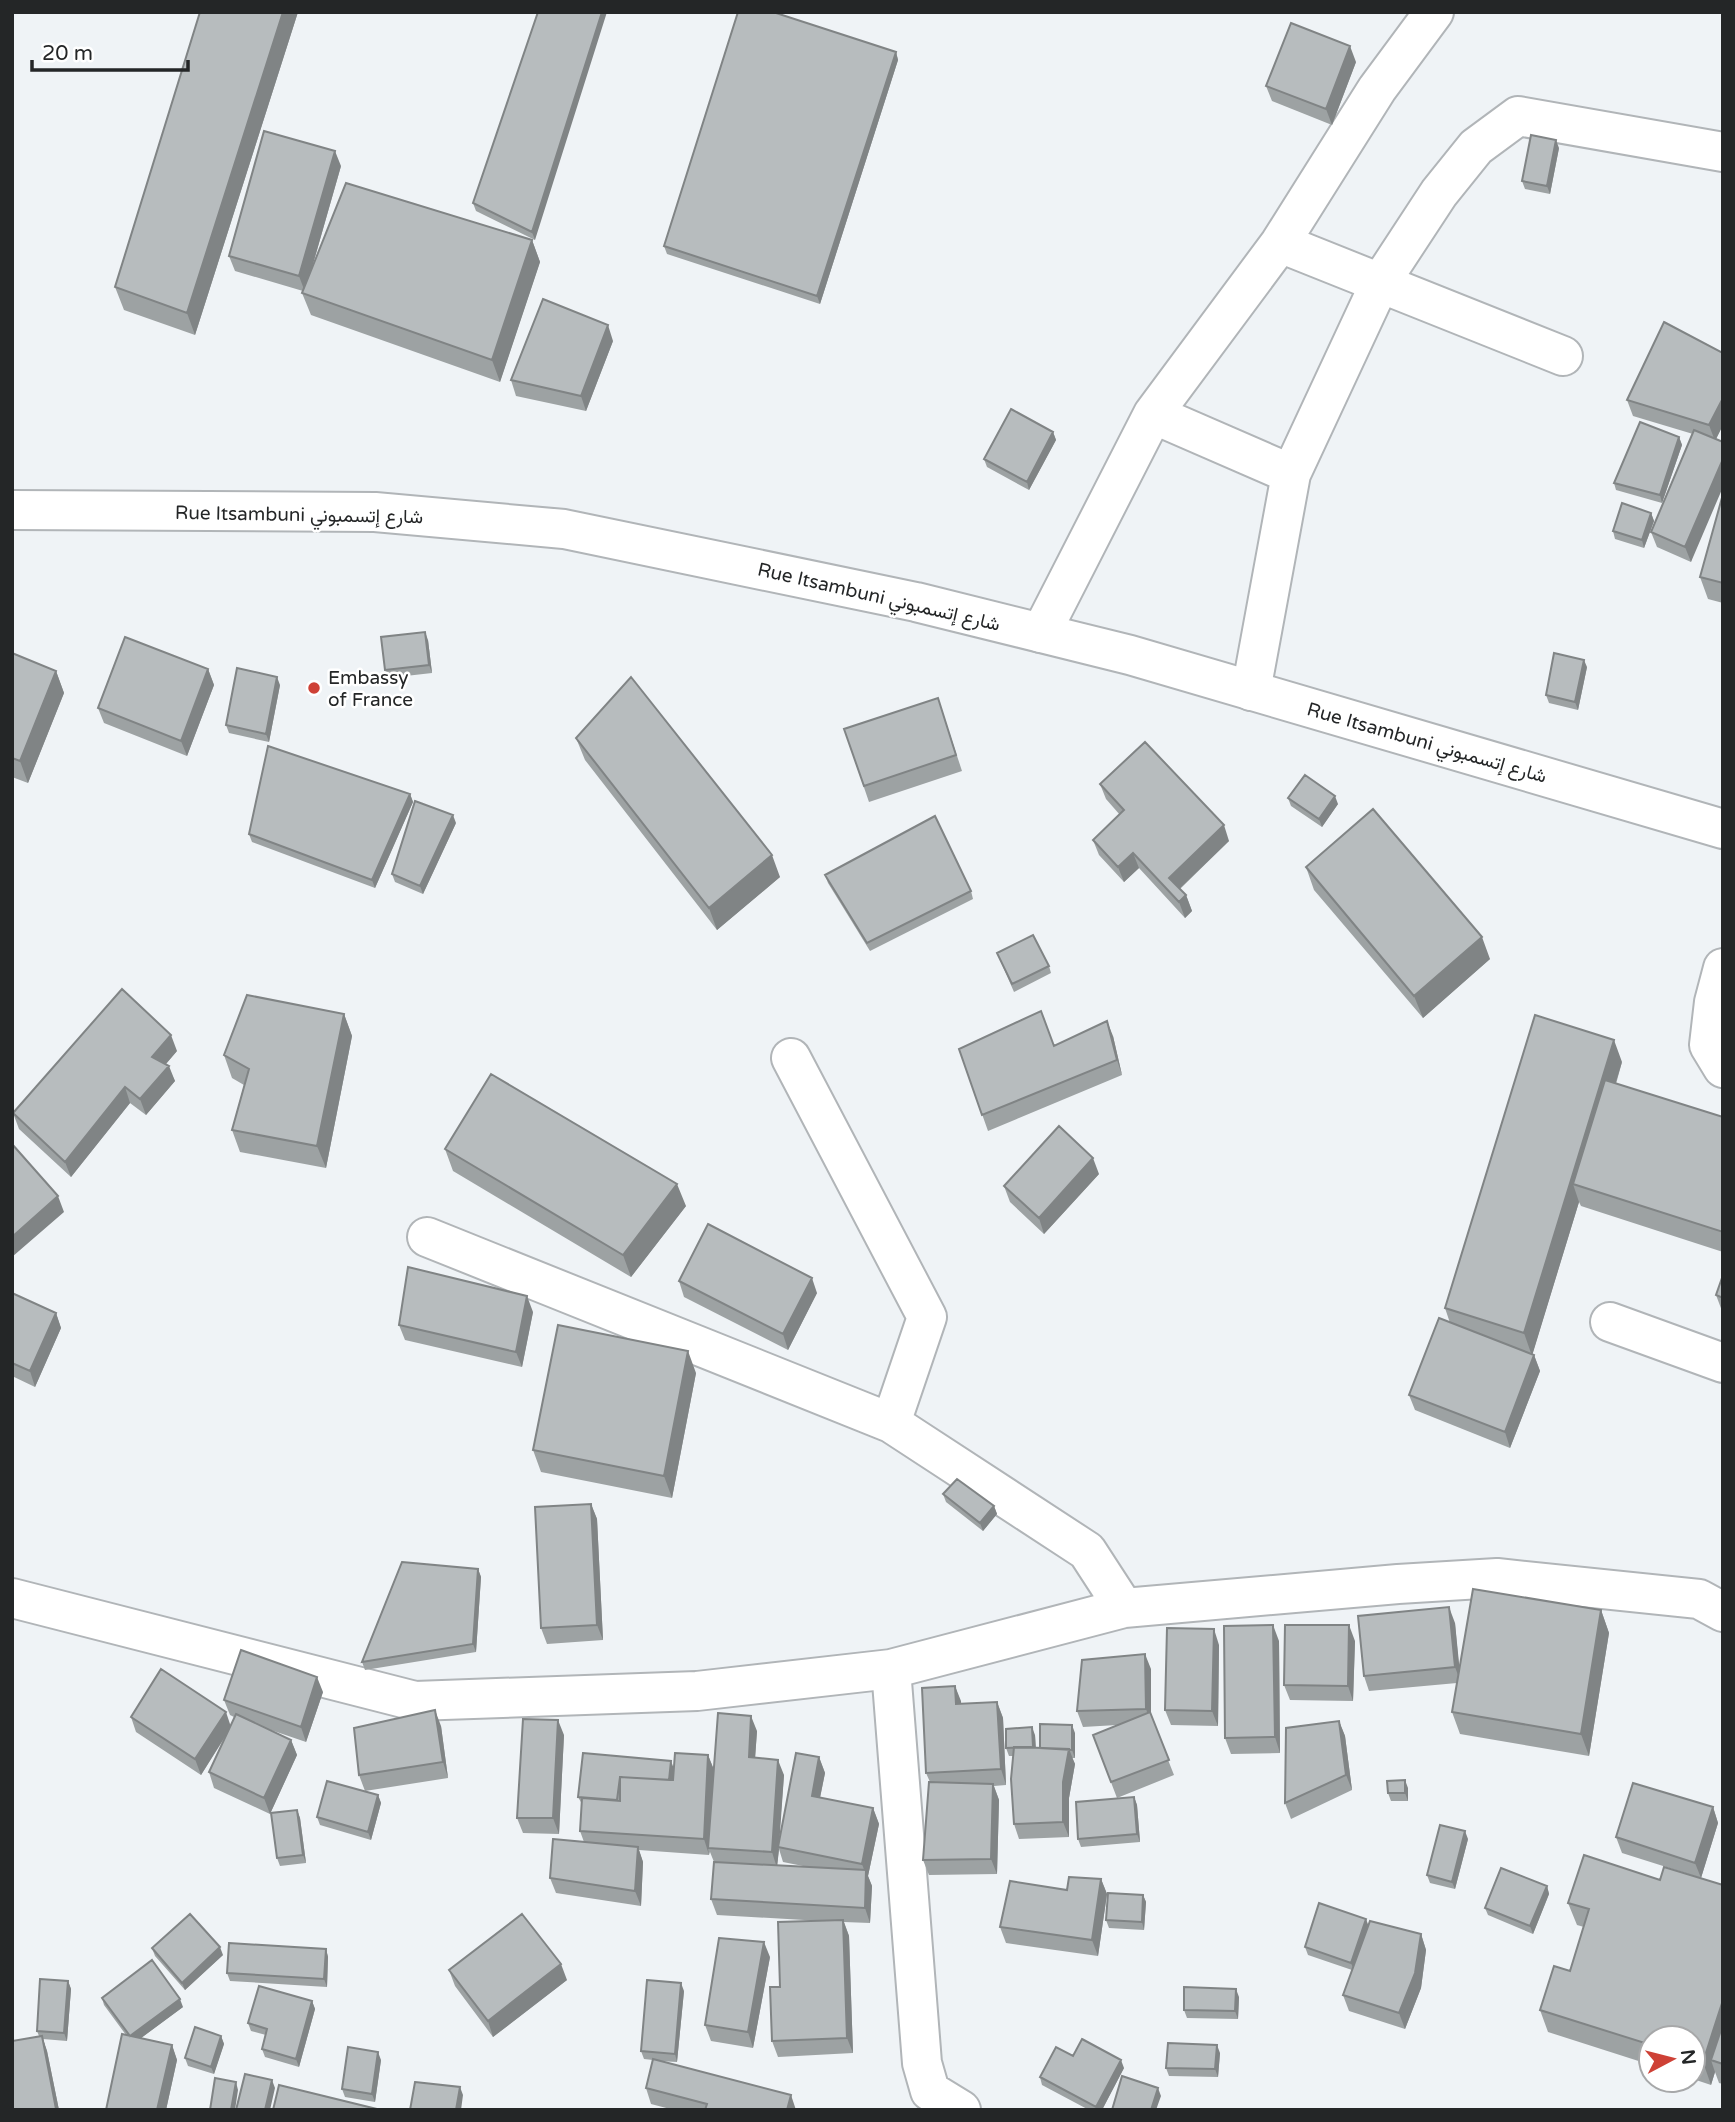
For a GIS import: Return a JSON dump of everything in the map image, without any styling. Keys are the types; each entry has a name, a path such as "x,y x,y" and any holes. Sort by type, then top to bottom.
{"street":[{"path":"1041,633 1153,414 1280,243 1377,89 1434,12"},
{"path":"1251,691 1291,474 1380,283 1439,193 1476,147 1518,116 1723,152"},
{"path":"1280,243 1563,356"},
{"path":"1153,414 1291,474"},
{"name":"Rue Itsambuni شارع إتسمبوني","path":"12,510 375,512 564,529 916,602 1130,655 1723,829"},
{"path":"1723,968 1709,1045 1723,1068"},
{"path":"791,1058 927,1317 891,1423"},
{"path":"427,1237 891,1423 1087,1551 1124,1608"},
{"path":"1610,1322 1723,1363"},
{"path":"12,1598 415,1701 697,1691 891,1670 1124,1608 1497,1578 1699,1599 1723,1612"},
{"path":"891,1670 922,2063 930,2091 961,2110"}],"building":[{"path":"200,12 283,12 187,313 115,287"},
{"path":"538,12 602,12 532,232 473,203"},
{"path":"738,12 773,12 896,52 817,296 664,246"},
{"path":"1291,23 1350,46 1326,109 1266,86"},
{"path":"264,131 335,151 299,276 229,256"},
{"path":"1531,135 1556,140 1547,186 1522,181"},
{"path":"346,183 532,240 492,360 302,293"},
{"path":"543,299 608,325 581,396 511,380"},
{"path":"1664,322 1723,353 1723,398 1709,425 1627,400"},
{"path":"1011,409 1053,432 1027,482 984,459"},
{"path":"1640,422 1679,437 1660,495 1614,483"},
{"path":"1694,430 1723,442 1723,459 1685,547 1651,532"},
{"path":"1723,494 1723,583 1700,577"},
{"path":"1622,503 1651,513 1642,540 1613,531"},
{"path":"425,632 429,665 385,670 381,637"},
{"path":"125,637 208,669 181,741 98,708"},
{"path":"12,653 56,671 20,761 12,758"},
{"path":"1554,653 1584,660 1575,702 1546,695"},
{"path":"237,668 277,677 266,734 226,725"},
{"path":"631,677 772,855 709,908 576,738"},
{"path":"938,698 956,755 864,786 844,729"},
{"path":"1145,742 1224,825 1169,878 1186,895 1179,902 1133,853 1118,867 1093,840 1124,810 1100,784"},
{"path":"268,746 410,794 372,880 249,834"},
{"path":"1305,775 1335,796 1319,819 1288,798"},
{"path":"415,801 453,815 420,886 392,874"},
{"path":"1373,809 1482,937 1414,996 1306,867"},
{"path":"935,816 971,891 867,943 825,875"},
{"path":"1033,935 1049,966 1012,984 997,953"},
{"path":"122,989 171,1035 152,1057 169,1066 140,1099 125,1087 65,1162 13,1113"},
{"path":"247,995 344,1014 317,1146 232,1130 249,1069 224,1055"},
{"path":"1041,1011 1054,1046 1107,1021 1117,1060 982,1115 959,1049"},
{"path":"1535,1015 1614,1040 1524,1333 1445,1308"},
{"path":"491,1074 677,1184 623,1255 445,1149"},
{"path":"1605,1080 1723,1117 1723,1232 1573,1184"},
{"path":"1059,1126 1093,1158 1039,1218 1004,1186"},
{"path":"12,1144 58,1196 12,1237"},
{"path":"708,1224 812,1278 783,1334 679,1281"},
{"path":"408,1267 527,1296 516,1352 399,1325"},
{"path":"1723,1275 1723,1298 1716,1295"},
{"path":"12,1293 56,1313 30,1371 12,1363"},
{"path":"1439,1318 1534,1355 1505,1432 1409,1395"},
{"path":"558,1325 688,1351 664,1476 533,1450"},
{"path":"957,1479 994,1506 980,1523 943,1494"},
{"path":"591,1504 597,1625 541,1628 535,1507"},
{"path":"402,1562 478,1569 473,1644 362,1662"},
{"path":"1473,1589 1601,1610 1581,1734 1452,1712"},
{"path":"1449,1607 1455,1667 1364,1676 1358,1616"},
{"path":"1273,1625 1275,1737 1225,1738 1224,1626"},
{"path":"1285,1625 1349,1625 1348,1686 1284,1685"},
{"path":"1167,1628 1214,1629 1212,1711 1165,1710"},
{"path":"241,1650 317,1677 301,1727 224,1700"},
{"path":"1145,1654 1146,1709 1077,1711 1082,1660"},
{"path":"161,1669 226,1712 195,1759 131,1717"},
{"path":"955,1686 956,1704 997,1702 1001,1769 926,1773 922,1688"},
{"path":"435,1710 443,1762 359,1775 354,1728"},
{"path":"1150,1712 1169,1760 1111,1782 1093,1735"},
{"path":"718,1713 751,1716 749,1757 778,1760 772,1852 708,1848"},
{"path":"236,1714 291,1740 264,1798 209,1772"},
{"path":"523,1719 558,1720 553,1818 517,1818"},
{"path":"1339,1721 1346,1775 1285,1803 1286,1728"},
{"path":"1040,1724 1072,1725 1072,1750 1040,1748"},
{"path":"1032,1727 1033,1747 1006,1748 1006,1729"},
{"path":"1014,1747 1069,1749 1063,1782 1063,1822 1014,1824 1011,1779"},
{"path":"583,1753 671,1761 669,1780 620,1777 617,1800 578,1797"},
{"path":"675,1753 708,1755 704,1839 580,1831 582,1798 620,1801 620,1777 673,1780"},
{"path":"796,1753 819,1757 812,1796 873,1808 862,1864 778,1847"},
{"path":"1405,1780 1405,1793 1388,1793 1387,1781"},
{"path":"327,1781 378,1795 368,1832 317,1817"},
{"path":"929,1782 993,1784 991,1859 923,1860"},
{"path":"1633,1783 1713,1807 1695,1863 1616,1837"},
{"path":"1134,1797 1137,1834 1078,1839 1076,1802"},
{"path":"297,1810 303,1855 277,1858 271,1813"},
{"path":"1440,1825 1465,1831 1452,1882 1427,1875"},
{"path":"553,1839 638,1847 635,1891 550,1878"},
{"path":"1584,1855 1660,1880 1664,1867 1723,1885 1723,2000 1707,2050 1707,2024 1637,2024 1637,2041 1540,2010 1554,1966 1570,1971 1589,1909 1568,1903"},
{"path":"714,1862 866,1870 865,1908 711,1899"},
{"path":"1501,1868 1547,1886 1530,1926 1485,1908"},
{"path":"1069,1877 1101,1879 1092,1940 1000,1927 1010,1881 1067,1890"},
{"path":"1108,1893 1143,1895 1142,1922 1106,1920"},
{"path":"1319,1903 1366,1919 1351,1963 1305,1947"},
{"path":"190,1914 220,1947 182,1983 152,1948"},
{"path":"522,1914 561,1964 488,2021 449,1970"},
{"path":"843,1920 847,2038 772,2041 770,1987 780,1987 778,1922"},
{"path":"1370,1921 1421,1934 1415,1973 1399,2013 1343,1995"},
{"path":"719,1938 764,1942 748,2032 705,2025"},
{"path":"229,1943 326,1949 324,1979 227,1973"},
{"path":"152,1960 180,1999 130,2036 102,1998"},
{"path":"40,1979 68,1981 64,2033 37,2031"},
{"path":"647,1980 681,1983 675,2054 641,2051"},
{"path":"259,1986 312,2001 296,2059 262,2049 267,2029 248,2023"},
{"path":"1184,1987 1236,1989 1235,2011 1184,2010"},
{"path":"1723,2024 1723,2064 1711,2060"},
{"path":"195,2027 221,2036 211,2067 185,2058"},
{"path":"122,2034 172,2045 157,2110 106,2110"},
{"path":"42,2036 56,2109 12,2110 12,2041"},
{"path":"1082,2039 1121,2060 1096,2107 1040,2077 1056,2047 1073,2056"},
{"path":"1168,2043 1217,2045 1215,2069 1166,2068"},
{"path":"348,2047 378,2052 372,2094 342,2089"},
{"path":"653,2059 791,2095 787,2110 705,2110 707,2104 646,2088"},
{"path":"245,2074 272,2080 265,2110 236,2110"},
{"path":"1122,2076 1158,2088 1151,2110 1112,2110"},
{"path":"215,2078 236,2082 231,2110 210,2110"},
{"path":"415,2082 460,2087 456,2110 410,2110"},
{"path":"279,2085 381,2110 273,2110"}],"place":[{"name":"Embassy of France","path":"314,688"}]}
